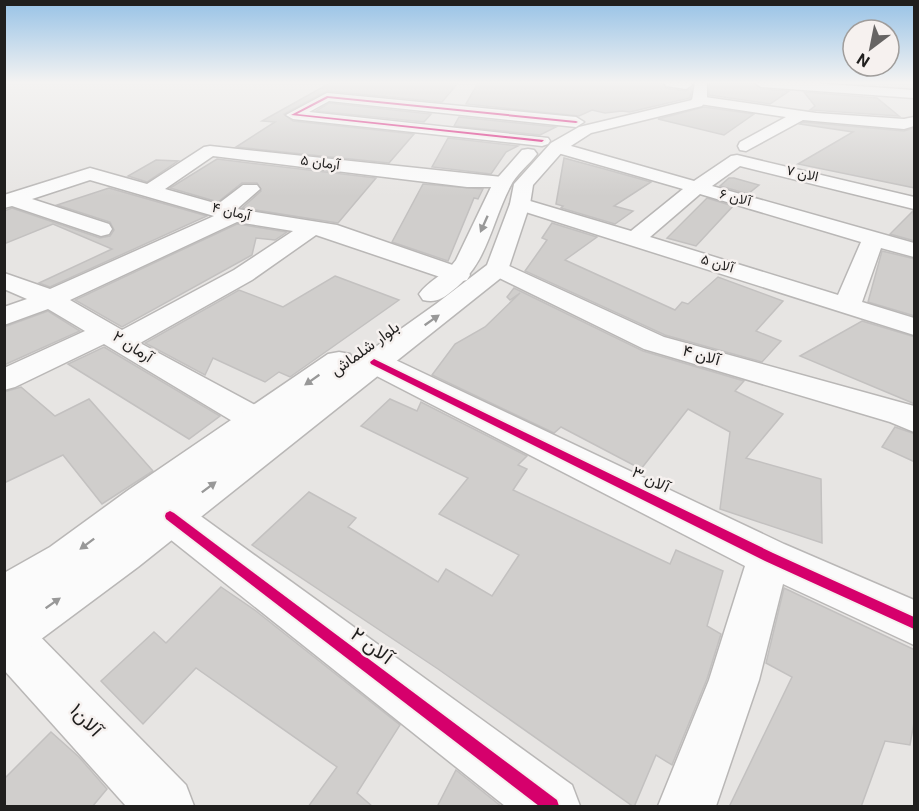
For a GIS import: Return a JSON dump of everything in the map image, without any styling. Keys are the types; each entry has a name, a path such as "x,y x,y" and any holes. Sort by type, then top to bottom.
{"street":[{"name":"آلان ۶","path":"354,121 549,144 915,250"},
{"path":"377,123 381,121"},
{"name":"بلوار شلماش","path":"5,624 156,509 256,420 458,275 511,193 524,184 549,144 584,121"},
{"name":"بلوار شلماش","path":"549,144 585,130 619,121"},
{"path":"746,146 790,121"},
{"path":"872,121 911,124"},
{"name":"آرمان ۵","path":"149,191 210,151 467,181 511,193"},
{"name":"الان ۷","path":"634,240 696,188 737,160 915,202"},
{"name":"آرمان ۴","path":"8,200 90,174 227,213 328,230 458,275"},
{"path":"4,317 50,299 227,213 250,189"},
{"name":"بلوار شلماش","path":"156,509 374,362 446,310 498,268 511,193"},
{"name":"آلان ۵","path":"511,193 634,240 915,327"},
{"path":"8,200 101,229"},
{"path":"4,280 50,299 113,338 243,275 313,227"},
{"path":"847,306 874,237"},
{"name":"آلان ۴","path":"498,268 654,343 902,414 915,420"},
{"name":"آرمان ۲","path":"4,380 113,338 256,420"},
{"name":"آلان ۳","path":"374,362 769,557 915,623"},
{"name":"آلان ۲","path":"156,509 550,807"},
{"path":"687,807 734,680 769,557"},
{"name":"آلان۱","path":"5,624 165,807"}],"building":[{"path":"262,121 293,121 414,134 389,163 236,147 275,122"},
{"path":"457,121 496,121 556,127 540,135 454,126"},
{"path":"666,121 744,121 724,135"},
{"path":"803,122 904,131 914,128 915,188 798,164 853,132 800,124"},
{"path":"448,138 518,146 506,152 491,174 432,167"},
{"path":"564,158 651,182 614,206 633,211 615,224 561,208 563,206 556,204"},
{"path":"217,159 376,178 338,223 242,208 261,191 257,183 242,183 218,202 170,188"},
{"path":"156,160 178,161 147,182 128,176"},
{"path":"729,178 759,185 748,194 720,186"},
{"path":"423,184 483,189 478,199 474,198 448,261 392,242"},
{"path":"109,188 207,216 50,287 39,283 112,249 53,224 4,244 4,211 12,208 100,238 110,236 114,230 110,222 57,205"},
{"path":"707,198 733,206 696,246 667,238"},
{"path":"913,211 915,241 890,234"},
{"path":"552,223 597,237 565,260 675,310 682,302 688,304 718,277 783,301 756,331 781,341 762,362 665,335 525,271 547,240 542,238"},
{"path":"237,224 287,232 275,240 256,238 252,255 122,327 75,300"},
{"path":"882,251 915,259 915,316 868,302"},
{"path":"335,276 399,300 290,377 279,372 265,382 213,358 205,375 145,343 239,290 283,307"},
{"path":"514,288 643,351 744,381 735,391 783,414 746,458 821,479 822,543 720,509 730,432 688,409 641,469 561,427 554,433 432,375 455,344 485,327 520,293 510,300 507,297"},
{"path":"48,311 80,331 4,365 4,327"},
{"path":"862,321 915,337 915,404 800,356"},
{"path":"104,347 220,416 189,439 68,364"},
{"path":"21,387 55,416 89,399 153,471 102,504 63,455 4,483 4,392"},
{"path":"390,399 417,411 421,402 527,456 518,465 527,469 513,490 670,564 676,550 723,571 707,626 721,634 707,679 672,765 656,755 634,807 438,669 252,545 309,492 356,518 348,527 438,582 446,569 492,596 519,555 439,514 468,478 361,426"},
{"path":"895,427 915,434 915,462 882,447"},
{"path":"221,587 256,611 400,725 357,793 373,807 308,807 337,767 196,668 143,724 101,681 154,632 166,643"},
{"path":"784,588 915,650 915,717 910,745 885,741 861,807 729,807 792,677 766,663"},
{"path":"51,732 79,757 107,789 92,807 4,807 4,779"},
{"path":"456,770 502,807 437,807"}],"cycle path":[{"path":"349,121 542,141"},
{"path":"565,121 576,122"},
{"path":"374,362 769,557 914,623"},
{"path":"170,516 551,806"}]}
